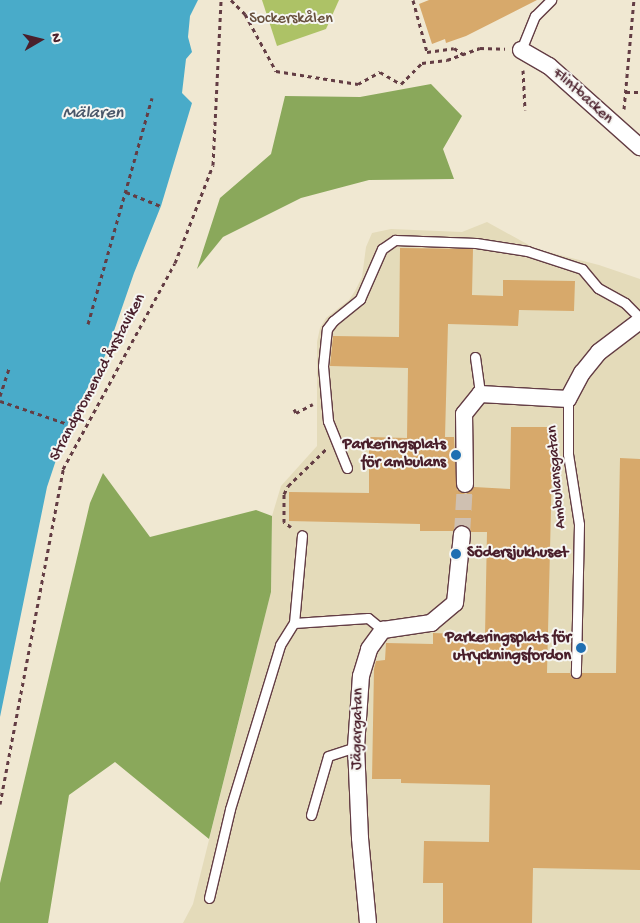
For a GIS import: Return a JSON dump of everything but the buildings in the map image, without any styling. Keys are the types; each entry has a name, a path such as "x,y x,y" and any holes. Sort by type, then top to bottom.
{"street":[{"name":"Flintbacken","path":"521,50 549,66 620,132 640,147"},
{"path":"465,484 464,414 480,394 568,399 582,372 599,352 640,320"},
{"path":"383,630 431,622 455,603 462,534"},
{"name":"Jägargatan","path":"368,923 360,838 356,748 360,676 369,649 383,630"}],"lane":[{"path":"521,50 534,16 552,0"},
{"path":"346,468 328,421 323,366 327,329 333,321 360,298 382,249 395,240 476,243 536,254 582,269 598,288 624,303 640,320"},
{"path":"475,357 480,394"},
{"name":"Ambulansgatan","path":"568,399 568,454 579,524 576,673"},
{"path":"209,898 230,809 280,645 294,623 302,535"},
{"path":"294,623 368,618 383,630"},
{"path":"311,815 328,756 356,748"}],"path":[{"name":"Strandpromenad Årstaviken","path":"0,804 63,469 175,263 213,165 221,0"},
{"path":"231,0 245,14 276,71 358,84 380,72 401,84 422,63 447,60 480,48 521,50 525,110"},
{"path":"413,0 427,52 454,48 463,54"},
{"path":"620,132 626,92 634,0"},
{"path":"626,92 640,92"},
{"path":"88,324 152,98"},
{"path":"126,192 162,206"},
{"path":"0,396 9,368"},
{"path":"0,400 68,424"},
{"path":"294,409 296,414 310,404 326,401"},
{"path":"302,535 284,522 284,494 288,486 336,440"}],"shaded area":[{"name":"Södersjukhuset","path":"487,222 536,249 599,265 640,279 640,923 183,923 193,904 271,592 272,516 281,486 317,446 317,342 320,328 326,318 349,300 355,291 362,277 366,247 372,233 391,229 462,232"}],"green space":[{"name":"Sockerskålen","path":"262,0 339,0 326,29 277,46"},
{"path":"431,84 462,116 443,149 454,179 369,180 301,198 223,237 197,269 220,198 271,154 285,96 360,97"},
{"path":"103,473 150,537 256,510 272,516 271,592 209,839 115,762 69,795 48,923 0,923 0,883 90,503"}],"water":[{"name":"Mälaren","path":"0,0 198,0 190,16 188,37 192,52 186,59 182,93 192,103 161,206 134,273 106,354 68,424 47,487 0,717"}],"tunnel":[{"path":"462,534 465,484"}],"place":[{"name":"Parkeringsplats för ambulans","path":"456,455"},
{"name":"Södersjukhuset","path":"456,554"},
{"name":"Parkeringsplats för utryckningsfordon","path":"581,648"}]}
